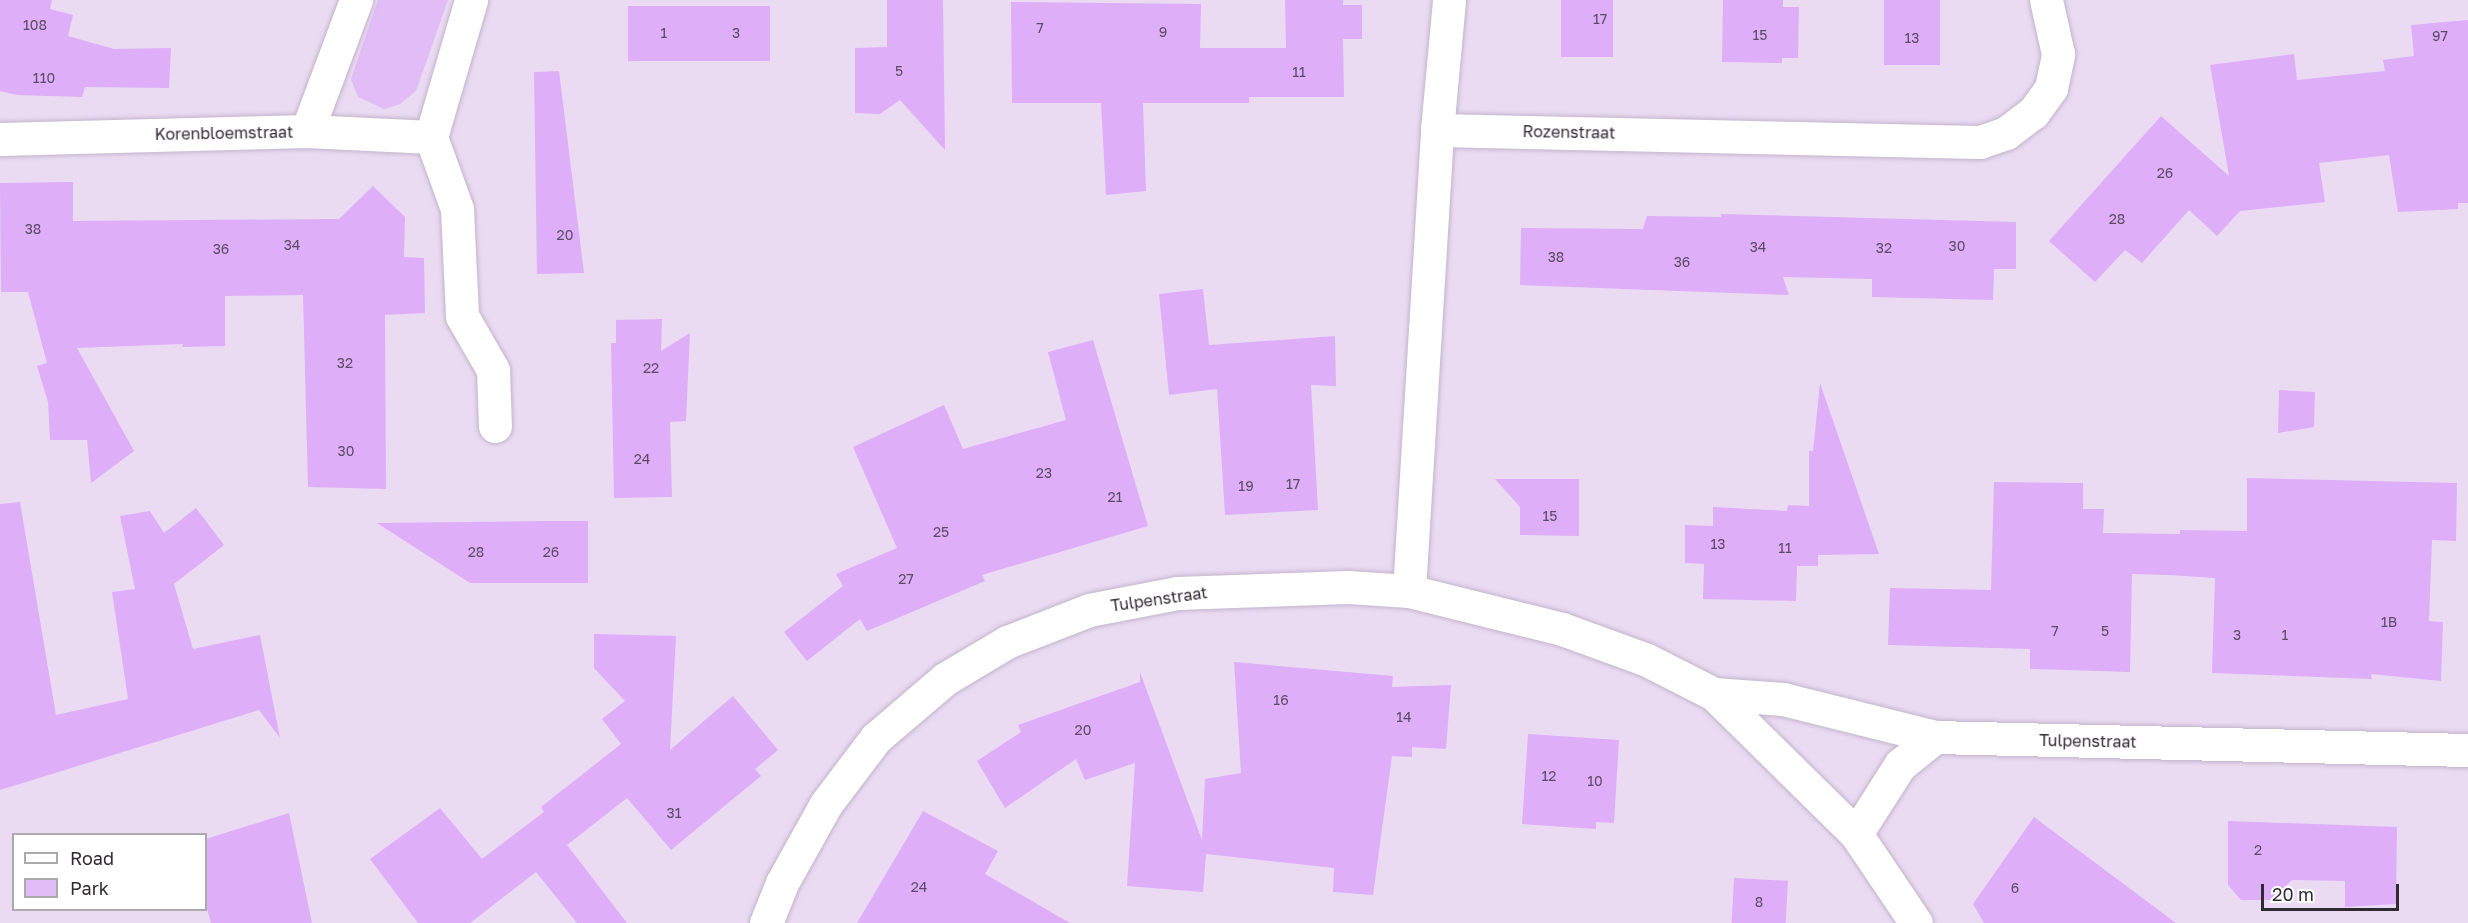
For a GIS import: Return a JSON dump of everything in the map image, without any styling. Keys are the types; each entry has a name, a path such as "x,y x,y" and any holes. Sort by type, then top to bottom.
{"street":[{"name":"Korenbloemstraat","path":"0,139 307,131 356,0"},
{"path":"471,0 431,137 457,209 462,316 493,370 495,426"},
{"path":"1409,591 1437,130 1449,0"},
{"name":"Rozenstraat","path":"1437,130 1980,142 2006,133 2033,113 2051,88 2058,54 2046,0"},
{"path":"307,131 431,137"},
{"name":"Tulpenstraat","path":"766,923 782,883 826,804 876,738 945,679 1008,642 1089,610 1177,593 1348,587 1409,591 1562,629 1647,660 1714,694 1856,834 1916,923"},
{"name":"Tulpenstraat","path":"1714,694 1783,699 1935,737 2468,750"},
{"path":"1856,834 1900,765 1935,737"}],"green space":[{"path":"378,0 448,0 416,91 400,104 384,109 358,97 351,79"}],"building":[{"path":"0,0 52,0 50,9 73,15 68,36 114,49 171,48 169,88 85,87 82,97 17,95 0,91"},
{"path":"887,0 943,0 945,150 900,100 880,114 855,113 855,48 887,47"},
{"path":"1285,0 1343,0 1343,5 1362,5 1362,39 1343,39 1344,97 1249,97 1249,103 1143,103 1146,191 1106,195 1101,103 1012,103 1011,2 1201,4 1200,48 1286,48"},
{"path":"1561,0 1613,0 1613,57 1561,57"},
{"path":"1723,0 1783,0 1783,7 1799,7 1798,58 1782,58 1782,63 1722,62"},
{"path":"1884,0 1940,0 1940,65 1884,65"},
{"path":"628,6 770,6 770,61 628,61"},
{"path":"2468,20 2468,203 2458,203 2458,209 2398,212 2389,155 2319,163 2325,202 2240,211 2217,236 2189,210 2142,263 2125,250 2095,282 2049,241 2161,116 2229,176 2210,65 2294,54 2297,80 2385,71 2383,60 2414,56 2411,25"},
{"path":"559,71 584,273 537,274 534,72"},
{"path":"73,182 73,221 339,219 373,186 405,217 404,257 424,258 425,313 385,315 386,489 308,487 303,295 225,296 225,346 182,347 183,344 77,348 134,451 91,483 87,440 50,440 48,402 37,366 47,363 28,292 1,292 0,183"},
{"path":"1721,214 2016,222 2016,269 1994,269 1993,300 1872,297 1872,279 1783,277 1789,295 1520,285 1521,228 1643,229 1647,216 1721,217"},
{"path":"1203,289 1209,345 1335,336 1336,386 1311,385 1318,510 1225,515 1217,389 1169,395 1159,294"},
{"path":"662,319 661,351 690,333 686,421 670,422 672,497 614,498 611,343 616,343 616,320"},
{"path":"1093,340 1148,526 982,575 985,581 867,631 860,619 807,661 784,632 843,586 836,574 897,548 853,447 944,405 963,449 1066,420 1048,352"},
{"path":"1820,383 1879,554 1818,555 1818,566 1797,566 1796,601 1703,599 1704,564 1685,563 1685,525 1713,526 1713,507 1787,511 1788,505 1809,506 1809,451 1813,451"},
{"path":"2279,390 2315,392 2314,427 2278,433"},
{"path":"2247,478 2457,483 2456,541 2432,540 2429,621 2443,622 2441,681 2371,674 2372,679 2212,673 2215,578 2169,575 2132,574 2130,672 2030,669 2030,649 1888,645 1890,588 1991,590 1994,482 2083,483 2083,509 2104,509 2103,533 2180,534 2180,530 2247,531"},
{"path":"1495,479 1579,479 1579,536 1520,535 1520,507"},
{"path":"20,502 56,715 128,699 112,592 135,589 120,516 150,511 164,533 196,508 224,545 174,584 193,649 260,635 280,738 259,710 0,790 0,504"},
{"path":"588,521 588,583 470,583 377,523"},
{"path":"594,634 676,636 670,750 733,696 778,750 755,769 761,776 671,850 627,798 567,845 627,923 577,923 536,872 470,923 418,923 370,859 440,808 482,859 544,812 541,807 621,744 602,719 625,701 594,668"},
{"path":"1234,662 1393,676 1392,687 1451,685 1446,749 1412,747 1412,757 1392,756 1373,895 1333,892 1334,868 1206,854 1203,892 1127,886 1135,763 1085,780 1076,759 1005,808 977,761 1021,732 1018,725 1140,682 1140,672 1202,840 1205,779 1241,773"},
{"path":"1528,734 1619,740 1614,823 1596,822 1596,829 1522,824"},
{"path":"923,811 998,851 985,874 1070,923 857,923"},
{"path":"289,813 312,923 211,923 207,909 207,839"},
{"path":"2034,817 2176,923 1984,923 1973,904"},
{"path":"2228,821 2397,827 2396,904 2345,907 2345,881 2292,880 2270,900 2241,900 2228,885"},
{"path":"1734,878 1788,881 1786,923 1732,923"}]}
